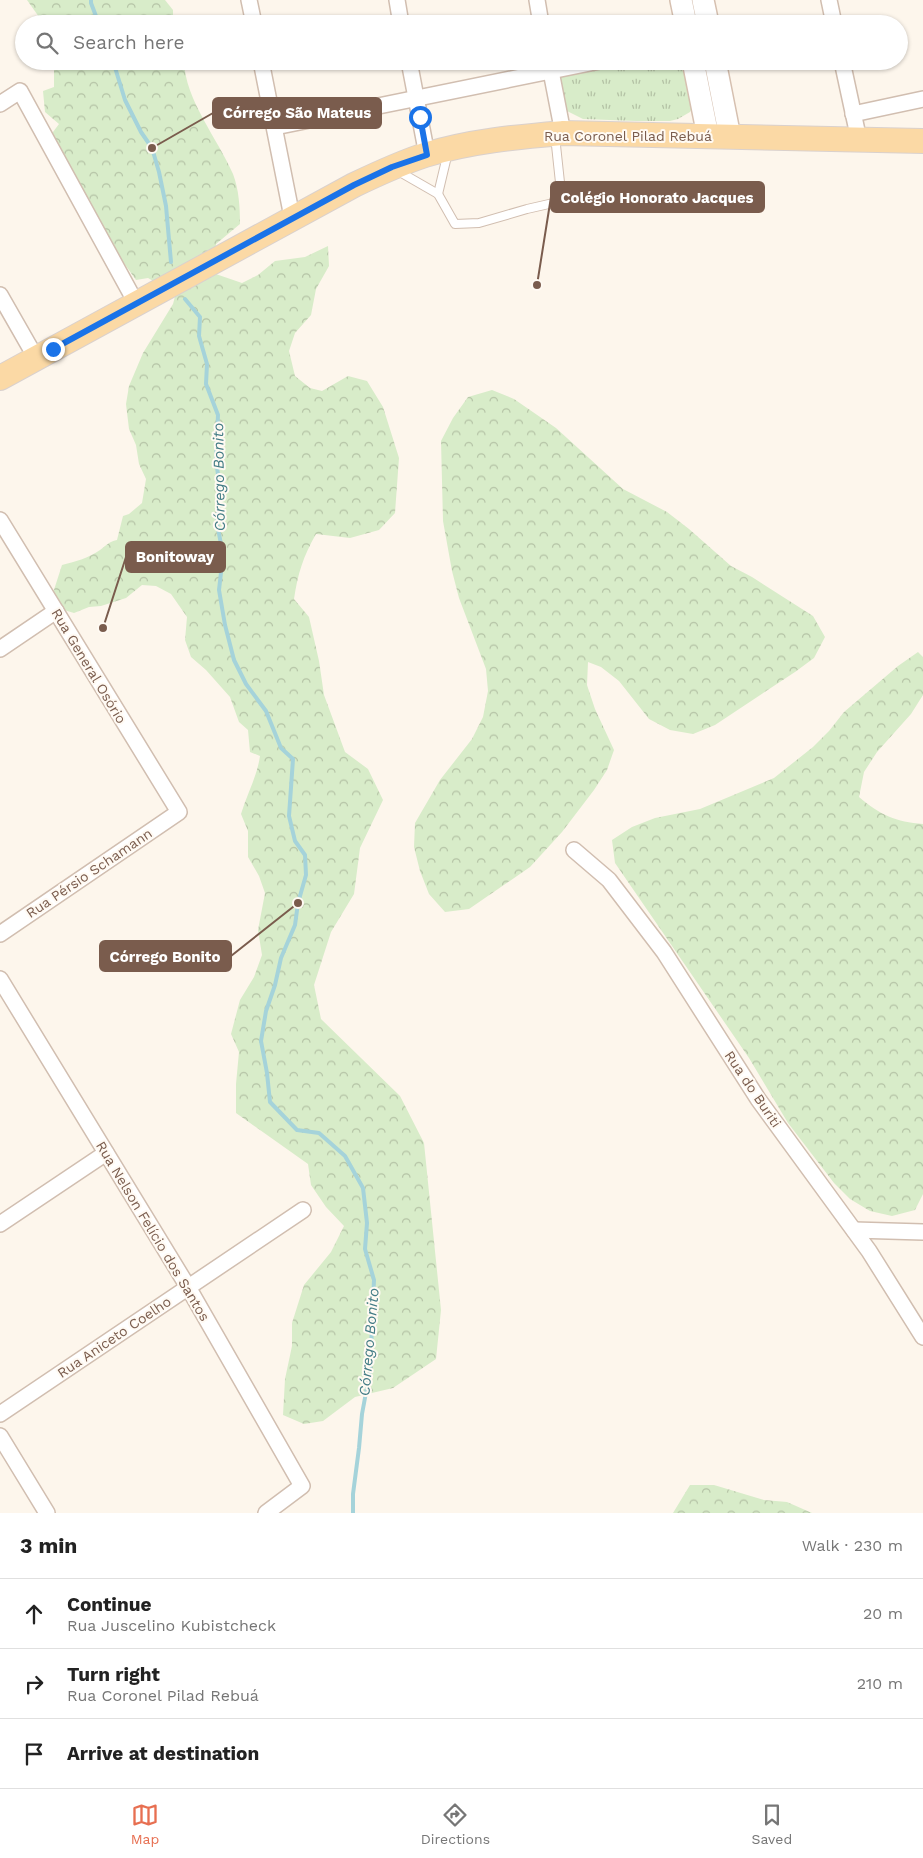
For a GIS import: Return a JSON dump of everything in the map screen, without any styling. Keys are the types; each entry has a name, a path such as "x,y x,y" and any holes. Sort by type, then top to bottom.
{"main road":[{"name":"Rua Coronel Pilad Rebuá","path":"0,378 292,217 354,185 392,167 438,152 491,141 559,134 923,141"}],"street":[{"path":"249,0 252,15"},
{"path":"397,0 400,15"},
{"path":"536,0 539,15"},
{"path":"681,0 684,15"},
{"path":"703,0 706,15"},
{"path":"829,0 832,15"},
{"path":"264,70 292,217"},
{"path":"411,70 416,98 438,152"},
{"path":"274,127 416,98 533,70"},
{"path":"551,70 559,134"},
{"path":"696,70 719,136"},
{"path":"715,70 719,136"},
{"path":"844,70 859,140"},
{"path":"0,104 20,91 136,303"},
{"path":"853,114 923,99"},
{"path":"0,295 36,358"},
{"name":"Rua General Osório","path":"0,520 179,812"},
{"path":"0,649 56,611"},
{"name":"Rua Pérsio Schamann","path":"0,934 179,812"},
{"name":"Rua do Buriti","path":"574,850 609,880 664,952 758,1099 854,1230 923,1337"},
{"name":"Rua Nelson Felício dos Santos","path":"0,978 188,1287 302,1486 266,1513"},
{"path":"0,1224 106,1153"},
{"name":"Rua Aniceto Coelho","path":"0,1414 303,1210"},
{"path":"854,1230 923,1232"},
{"path":"0,1436 47,1513"}],"lane":[{"path":"438,152 438,194 455,224 479,223 562,201 558,152 559,134"},
{"path":"392,167 438,194"}],"green space":[{"path":"27,0 165,0 173,10 173,15 38,15"},
{"path":"54,70 185,70 196,105 227,161 238,192 240,224 216,244 215,257 160,285 148,278 136,280 116,252 108,236 97,226 53,145 53,132 59,124 45,112 43,91 54,87"},
{"path":"580,70 688,70 694,104 690,112 670,121 583,119 567,111 560,74"},
{"path":"328,246 329,266 316,289 311,315 295,333 289,351 295,376 310,388 322,391 348,376 367,381 383,407 399,458 395,513 379,530 350,538 316,534 302,565 294,599 309,617 319,661 324,695 345,752 368,769 383,800 360,848 354,894 331,932 314,985 321,1019 400,1096 424,1143 441,1310 436,1359 393,1388 355,1397 323,1421 304,1424 283,1415 285,1379 292,1346 292,1323 304,1285 331,1252 344,1226 326,1207 311,1185 308,1164 236,1113 239,1052 231,1034 240,1000 254,977 262,955 258,930 265,893 259,876 248,857 248,831 241,814 259,764 260,756 250,752 248,730 239,722 230,697 206,670 191,657 185,640 187,617 171,594 156,586 142,585 126,598 101,606 89,607 74,613 64,610 52,596 62,565 91,555 117,540 123,516 129,514 142,503 146,479 139,464 136,445 129,429 126,404 129,386 143,353 173,304 178,285 207,271 242,283 258,275 275,261 305,257"},
{"path":"492,390 514,399 556,428 623,489 667,512 731,566 752,577 813,616 825,637 814,658 795,672 715,725 693,734 670,730 649,719 619,681 601,667 588,662 587,685 595,709 614,750 607,770 562,832 530,867 469,909 445,912 429,894 420,871 414,847 415,823 440,780 472,739 483,717 488,691 486,669 459,598 452,571 443,521 441,441 453,418 468,397"},
{"path":"918,652 923,657 923,695 911,714 877,752 864,772 859,797 881,813 896,819 923,824 923,1194 915,1210 892,1216 870,1211 850,1199 834,1183 788,1123 749,1058 615,863 612,840 632,827 655,818 700,809 774,778 813,747 844,712 898,666"},
{"path":"690,1485 714,1485 764,1500 787,1502 812,1513 673,1513"}],"waterway":[{"path":"91,0 96,15"},
{"path":"116,70 125,100 141,132 152,148 159,172 166,206 171,262"},
{"name":"Córrego Bonito","path":"185,299 200,317 199,336 207,364 206,384 218,415 216,460 220,489 217,523 223,555 219,590 225,625 234,660 246,684 266,711 281,748 293,759 289,816 295,841 305,855 306,875 298,903 295,925 281,958 275,985 266,1011 261,1041 270,1102 297,1130 319,1133 345,1156 363,1188 367,1223 365,1249 374,1280 370,1371 362,1414 353,1494 353,1513"}],"place":[{"name":"Córrego São Mateus","path":"152,148"},
{"name":"Colégio Honorato Jacques","path":"537,285"},
{"name":"Bonitoway","path":"103,628"},
{"name":"Córrego Bonito","path":"298,903"}],"route":[{"path":"53,349 292,217 392,167 427,155 420,117"}]}
